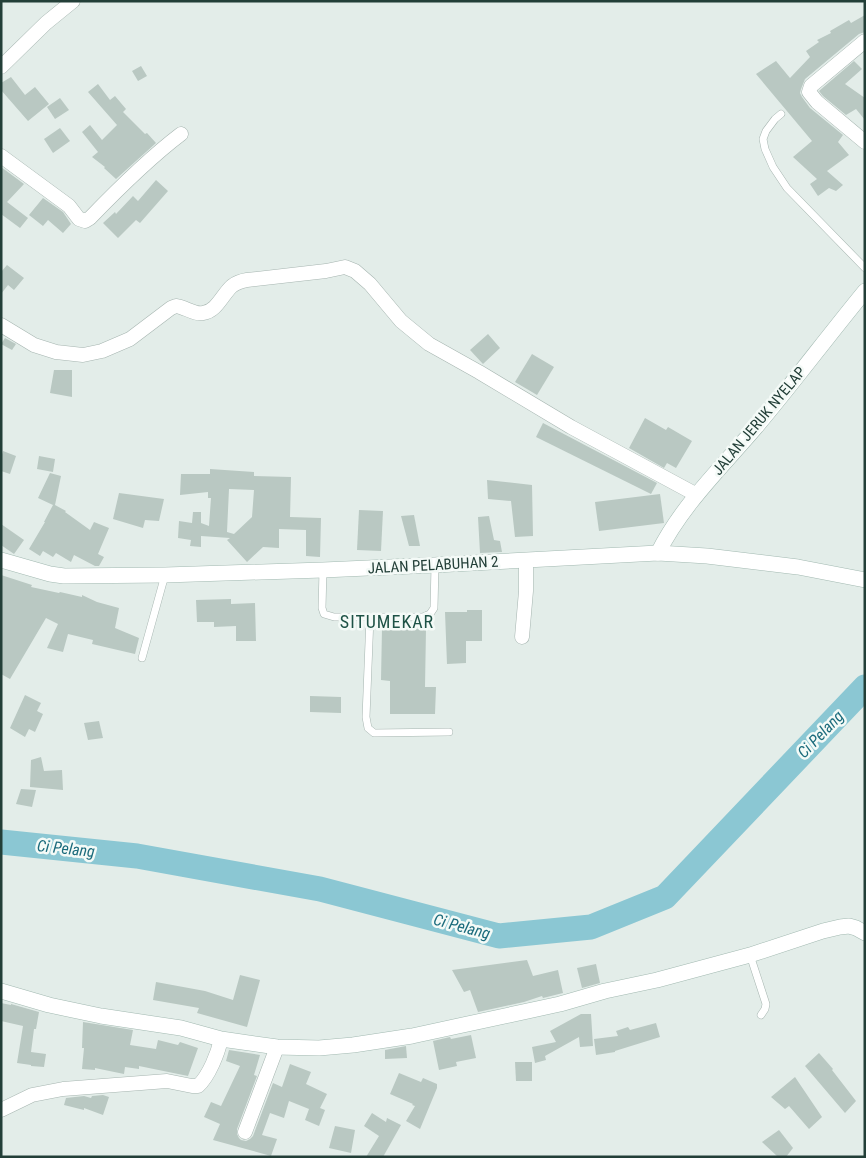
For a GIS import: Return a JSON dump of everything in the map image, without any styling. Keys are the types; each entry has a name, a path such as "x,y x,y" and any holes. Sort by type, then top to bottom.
{"street":[{"path":"1,67 46,23 73,1"},
{"path":"865,41 811,86 809,92 817,102 865,142"},
{"path":"1,156 69,206 79,219 87,221 137,170 181,134"},
{"path":"1,325 34,345 56,352 83,355 102,351 130,339 176,306 198,313 208,311 215,307 233,285 237,283 247,280 345,267 355,271 366,281 401,321 429,344 571,427 697,495"},
{"name":"JALAN JERUK NYELAP","path":"658,553 676,522 697,495 756,427 865,291"},
{"name":"JALAN PELABUHAN 2","path":"1,560 50,574 64,576 165,575 323,570 658,553 707,556 798,567 865,580"},
{"path":"522,637 526,591 526,560"},
{"path":"1,991 49,1005 101,1016 180,1028 221,1039 277,1047 320,1048 412,1036 560,1004 750,955 840,927 849,926 865,933"},
{"path":"1,1110 32,1095 64,1089 167,1081 198,1086 211,1066 221,1039"},
{"path":"245,1132 277,1047"}],"lane":[{"path":"781,114 766,131 763,139 773,167 787,188 865,268"},
{"path":"323,570 322,608 324,614 334,617 423,617 430,614 434,608 435,565"},
{"path":"142,658 165,575"},
{"path":"370,616 366,717 368,728 374,733 449,732"},
{"path":"750,955 766,1004 761,1015"}],"building":[{"path":"865,15 865,32 859,34 805,79 801,89 800,93 810,108 843,135 838,142 849,155 827,171 843,185 836,191 829,188 818,196 810,184 817,179 793,157 812,141 756,74 776,61 790,78 810,57 806,51 819,42 817,40 849,20 851,23"},
{"path":"854,61 862,69 845,84 865,98 865,120 856,109 846,115 819,91"},
{"path":"141,66 147,76 138,81 132,71"},
{"path":"11,77 25,95 35,87 49,104 28,121 1,90 1,83"},
{"path":"98,84 110,100 115,96 126,109 123,112 156,143 116,179 92,157 98,152 82,132 90,125 102,140 117,125 88,92"},
{"path":"60,98 69,110 55,119 47,107"},
{"path":"60,128 70,141 53,153 44,139"},
{"path":"1,167 24,184 7,202 28,218 20,228 1,214"},
{"path":"156,180 168,191 140,223 136,220 118,238 103,223 115,212 116,214 133,196 138,201"},
{"path":"43,198 63,212 71,224 63,233 48,220 43,226 29,215"},
{"path":"7,265 24,278 14,290 8,285 1,294 1,272"},
{"path":"488,334 500,348 483,364 470,350"},
{"path":"5,338 16,344 12,350 1,344"},
{"path":"532,354 554,367 537,395 515,382"},
{"path":"54,370 72,370 72,397 50,393"},
{"path":"645,418 666,430 668,427 692,441 676,468 667,463 664,468 629,448"},
{"path":"543,423 657,483 651,494 536,437"},
{"path":"3,451 16,456 10,474 1,471"},
{"path":"39,456 55,459 53,472 37,469"},
{"path":"210,469 254,472 254,476 291,477 290,517 321,518 320,557 306,556 306,530 279,529 279,548 263,547 247,562 227,540 230,538 201,536 201,547 190,546 191,540 178,538 179,521 192,523 193,512 201,512 201,523 209,526 211,498 208,498 208,492 180,495 181,474 210,474","holes":["229,489 254,490 252,517 234,534 227,532"]},
{"path":"50,473 61,476 55,505 66,511 90,530 94,522 109,528 98,554 104,557 99,566 95,566 74,555 71,562 56,553 53,557 43,551 40,556 29,549 53,505 38,498"},
{"path":"487,480 532,485 533,536 515,537 511,501 488,499"},
{"path":"119,493 164,499 159,521 145,520 143,528 113,519"},
{"path":"660,494 664,523 599,531 595,502"},
{"path":"359,510 383,511 381,551 357,550"},
{"path":"414,515 420,546 409,546 401,516"},
{"path":"489,516 494,540 500,541 502,552 480,553 478,517"},
{"path":"1,524 24,540 14,554 1,545"},
{"path":"1,575 32,585 31,587 82,597 82,595 97,602 119,608 115,628 139,638 135,654 92,644 93,640 68,634 63,652 47,648 58,624 46,618 10,679 1,674"},
{"path":"231,599 231,604 255,603 256,641 236,641 236,626 214,627 214,622 197,622 196,600"},
{"path":"467,610 482,610 482,641 466,641 466,663 447,664 445,612 467,612"},
{"path":"382,628 426,629 425,687 436,687 435,714 390,714 390,681 381,680"},
{"path":"25,695 41,703 37,711 43,714 35,732 29,729 25,737 10,728"},
{"path":"310,696 341,697 341,713 310,712"},
{"path":"99,721 103,738 88,740 84,723"},
{"path":"41,757 44,771 62,770 63,790 30,787 31,760"},
{"path":"21,789 36,790 32,807 16,804"},
{"path":"527,960 533,976 558,970 563,993 543,998 542,996 478,1012 470,990 464,992 452,970"},
{"path":"596,964 600,983 582,988 577,968"},
{"path":"240,975 260,980 247,1027 197,1013 199,1008 153,1000 156,982 205,991 233,1000"},
{"path":"1,1003 39,1012 36,1029 34,1029 31,1052 46,1054 44,1067 17,1063 23,1026 1,1021"},
{"path":"581,1014 591,1014 593,1046 580,1047 579,1037 545,1056 546,1060 535,1063 532,1047 556,1042 550,1031"},
{"path":"83,1022 133,1030 130,1045 156,1049 158,1040 178,1045 180,1042 198,1048 188,1076 139,1066 139,1069 125,1067 124,1074 95,1068 95,1070 82,1069 84,1048 82,1048"},
{"path":"656,1023 660,1037 615,1052 596,1055 594,1039 618,1036 616,1031 628,1027 630,1030"},
{"path":"471,1035 476,1058 456,1062 457,1066 439,1070 433,1041"},
{"path":"406,1046 407,1058 385,1059 385,1050"},
{"path":"229,1050 260,1055 254,1075 257,1076 237,1129 237,1134 241,1140 246,1141 253,1136 273,1083 282,1087 290,1064 311,1072 306,1084 327,1094 320,1108 325,1110 319,1126 305,1120 309,1109 289,1101 284,1118 270,1113 262,1135 277,1139 271,1156 213,1140 220,1124 204,1117 211,1102 221,1106 240,1066 226,1061"},
{"path":"819,1053 856,1101 845,1113 805,1066"},
{"path":"515,1062 532,1062 532,1081 516,1081"},
{"path":"399,1073 421,1082 423,1078 437,1084 420,1129 406,1121 415,1106 390,1094"},
{"path":"795,1077 822,1117 809,1129 789,1106 785,1109 771,1097"},
{"path":"103,1095 109,1097 103,1115 84,1108 84,1110 64,1105 66,1098 84,1096 91,1098 92,1096"},
{"path":"372,1113 386,1122 387,1118 401,1125 383,1157 366,1157 379,1136 364,1126"},
{"path":"335,1126 355,1130 351,1153 329,1148"},
{"path":"779,1130 793,1148 786,1157 778,1157 762,1142"}],"waterway":[{"name":"Ci Pelang","path":"1,842 137,856 320,889 499,936 591,927 665,897 865,687"}],"district":[{"name":"SITUMEKAR","path":"387,622"}]}
